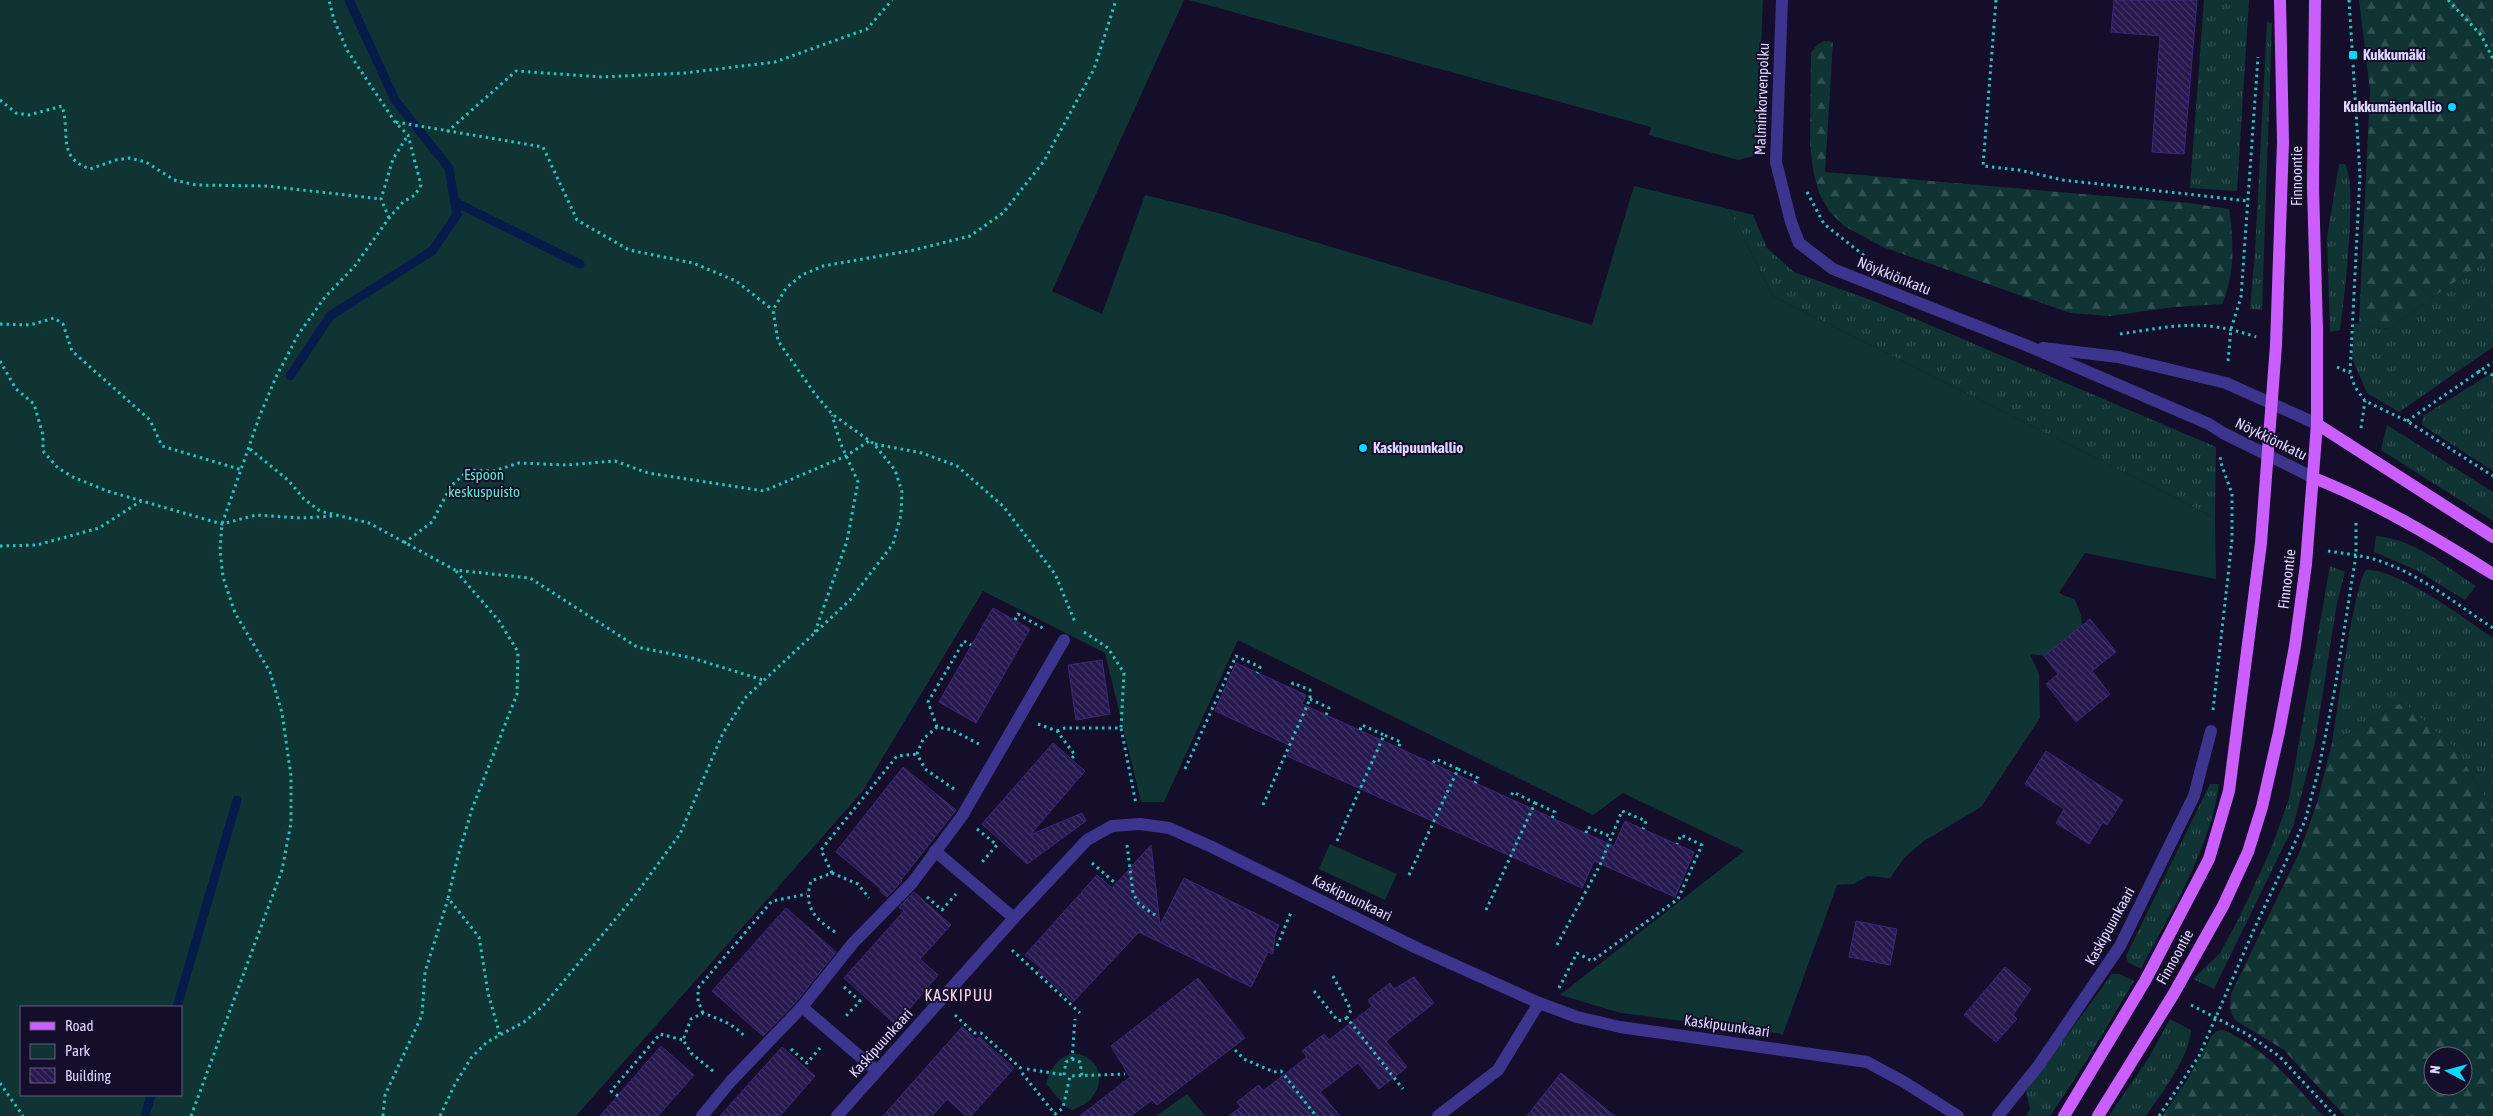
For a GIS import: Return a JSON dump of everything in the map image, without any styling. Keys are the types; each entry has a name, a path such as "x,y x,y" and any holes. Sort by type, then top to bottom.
{"main road":[{"name":"Finnoontie","path":"2064,1116 2145,981 2209,859 2229,791 2261,543 2271,403 2283,142 2280,0"},
{"name":"Finnoontie","path":"2098,1116 2173,995 2222,906 2248,852 2262,807 2295,646 2306,564 2317,424 2317,330 2313,187 2315,0"},
{"name":"Nöykkiönkatu","path":"2317,424 2493,537"},
{"name":"Nöykkiönkatu","path":"2314,478 2357,495 2423,530 2493,574"}],"street":[{"name":"Malminkorvenpolku","path":"1782,0 1776,162 1784,198"},
{"name":"Nöykkiönkatu","path":"1784,198 1799,243 1833,269 2028,346 2209,424 2314,478"},
{"name":"Nöykkiönkatu","path":"2028,346 2118,357 2226,383 2317,424"},
{"path":"702,1116 731,1081 802,1007 854,943 912,883 962,816 1064,640"},
{"name":"Kaskipuunkaari","path":"1998,1116 2039,1065 2120,946 2194,796 2211,731"},
{"name":"Kaskipuunkaari","path":"836,1116 997,936 1087,840 1112,826 1140,824 1169,828 1212,847 1419,949 1544,1005 1620,1027 1867,1062 1958,1116"},
{"path":"935,851 1014,918"},
{"path":"1438,1116 1498,1070 1544,1005"},
{"path":"802,1007 877,1071"}],"path":[{"path":"191,1116 282,870 291,824 291,776 282,713 270,672 234,613 223,577 220,550 222,524 276,377 298,335 325,297 354,267 389,218 403,202 415,195 421,185 408,134 396,122 347,50 334,20 329,0"},
{"path":"447,132 516,71 602,77 685,73 775,62 867,29 892,0"},
{"path":"440,1116 455,1084 471,1058 487,1042 524,1022 543,1006 633,898 680,834 723,733 746,697 850,600 893,544 901,515 902,492 895,470 874,444 832,414 815,394 778,342 773,310 786,288 802,275 823,266 914,250 970,236 1003,213 1044,161 1094,69 1116,0"},
{"path":"1996,0 1984,166 2019,170 2063,180 2248,201"},
{"path":"2349,0 2360,175 2350,373 2355,387 2365,400 2407,421 2493,476"},
{"path":"2448,0 2481,35 2493,59"},
{"path":"0,100 16,113 30,115 62,106 66,119 68,153 77,164 90,170 116,160 129,158 146,162 174,180 196,186 267,186 381,199"},
{"path":"396,122 543,147 578,220 629,250 693,263 736,281 773,310"},
{"path":"389,218 381,199 393,159 408,134"},
{"path":"1806,189 1824,224 1845,242 1874,260"},
{"path":"0,324 30,325 54,318 59,321 63,324 72,352 150,420 162,446 242,470"},
{"path":"2114,335 2179,324 2213,325 2231,329"},
{"path":"0,361 16,389 34,404 43,436 43,450 58,468 73,477 141,501 222,524 256,515 300,518 338,516"},
{"path":"2407,421 2493,362"},
{"path":"2478,371 2493,375"},
{"path":"814,633 847,541 858,482 846,456 832,414"},
{"path":"404,543 432,522 451,486 469,470 494,471 520,463 566,464 615,461 648,473 764,491 846,456 870,441"},
{"path":"874,444 922,453 956,466 1003,506 1055,574 1076,625"},
{"path":"250,449 288,480 304,499 320,511 370,523 455,570 500,621 518,652 517,694 472,809 448,898 425,972 422,1016 385,1095 383,1116"},
{"path":"2159,1116 2199,1056 2255,926 2305,821 2318,772 2333,697 2356,555 2357,495"},
{"path":"0,546 37,545 99,528 141,501"},
{"path":"2356,555 2387,564 2421,580 2493,628"},
{"path":"455,570 530,578 637,647 692,658 764,680"},
{"path":"1015,620 1018,614 1064,640"},
{"path":"1081,630 1108,648 1124,673 1121,728 1140,824"},
{"path":"937,727 928,702 964,641 971,645"},
{"path":"1185,769 1236,656 1260,667 1257,673"},
{"path":"1263,805 1310,700 1310,690 1293,682 1290,688"},
{"path":"1310,700 1329,708 1326,715"},
{"path":"1018,717 1057,731 1075,755 1071,759"},
{"path":"1360,730 1362,725 1401,742 1398,748"},
{"path":"937,727 923,739 918,754 925,769 947,785 972,798"},
{"path":"937,727 952,730 968,737 996,755"},
{"path":"1057,731 1065,728 1121,728"},
{"path":"1337,841 1384,735"},
{"path":"883,913 858,884 832,873 820,850 897,756 918,754"},
{"path":"1433,764 1436,759 1478,778 1475,783"},
{"path":"1409,874 1458,769"},
{"path":"1510,798 1513,792 1535,802 1555,812 1552,818"},
{"path":"1486,910 1535,802"},
{"path":"1557,944 1600,865 1622,811 1646,822 1643,829"},
{"path":"912,883 942,910 997,845 962,816"},
{"path":"1586,834 1588,827 1612,837"},
{"path":"1544,1005 1577,953 1592,961 1678,899 1702,845 1681,835 1677,844"},
{"path":"1127,839 1126,852 1133,893 1139,904 1158,917"},
{"path":"832,873 811,881 807,894 816,919 854,943"},
{"path":"703,1014 698,1001 698,988 772,901 807,894"},
{"path":"448,898 478,937 488,993 500,1035"},
{"path":"1277,946 1277,940 1296,903"},
{"path":"997,936 1080,1013"},
{"path":"775,1036 807,1063 860,1001 828,974"},
{"path":"1314,991 1338,1021 1347,1018 1351,1010 1333,976"},
{"path":"940,1001 974,1033 981,1033 1024,1071 1055,1114 1063,1108 1070,1076"},
{"path":"731,1081 704,1065 692,1054 684,1040 690,1019 703,1014 720,1019 738,1028 759,1052"},
{"path":"1347,1018 1403,1088"},
{"path":"1072,1059 1074,1019"},
{"path":"2215,1020 2247,1034 2279,1056 2335,1116"},
{"path":"618,1096 611,1091 660,1034 684,1040"},
{"path":"1236,1050 1244,1059 1274,1072 1281,1071 1316,1116"},
{"path":"1064,1075 1066,1062 1072,1059 1080,1062 1082,1076"},
{"path":"1024,1071 1070,1076 1125,1074"},
{"path":"0,1083 23,1116"}],"green space":[{"name":"Espoon keskuspuisto","path":"0,0 1184,0 1052,291 1102,314 1145,195 1218,213 1592,325 1634,186 1729,209 1773,296 2215,518 2216,579 2085,553 2059,593 2075,600 2081,615 2082,626 2044,656 2030,654 2039,674 2040,718 1981,807 1924,841 1905,857 1890,878 1867,876 1854,884 1837,885 1783,1034 1621,1013 1560,995 1744,851 1623,793 1593,815 1238,640 1164,802 1141,802 1105,653 983,591 862,792 576,1116 0,1116"},
{"path":"1189,0 1763,0 1757,141 1753,156 1738,160 1649,135 1651,127"},
{"path":"2204,0 2249,0 2237,191 2190,188"},
{"path":"2359,0 2493,0 2493,255 2388,329 2359,324 2370,91"},
{"path":"2267,22 2272,23 2262,310 2250,309 2255,252"},
{"path":"1824,41 1833,42 1825,172 2189,203 2229,209 2232,233 2232,258 2229,282 2222,304 2174,307 2110,316 2070,313 1883,247 1844,226 1829,211 1819,193 1813,170 1810,144 1811,53 1817,45"},
{"path":"2339,164 2345,164 2349,176 2349,244 2340,330 2330,332 2327,238"},
{"path":"1729,209 1753,215 1767,248 1794,272 1876,302 2216,447 2215,518 1773,296"},
{"path":"2493,255 2493,347 2399,412 2367,393 2352,358 2354,323 2388,329"},
{"path":"2493,372 2493,471 2422,425 2423,416"},
{"path":"2387,425 2493,492 2493,521 2381,450"},
{"path":"2376,536 2390,538 2416,548 2441,562 2476,586 2465,600 2418,571 2374,552"},
{"path":"2330,566 2345,572 2337,603 2315,742 2293,827 2214,989 2193,979 2220,953 2240,916 2271,849 2289,799"},
{"path":"2366,570 2379,571 2412,585 2493,638 2493,810 2456,749 2403,702 2332,743 2351,623 2361,580"},
{"path":"2403,702 2456,749 2493,810 2493,1116 2345,1116 2284,1050 2235,1020 2230,1010 2231,994 2300,851 2317,803 2332,743"},
{"path":"2210,784 2219,784 2207,833 2188,879 2141,969 2128,962 2126,956"},
{"path":"1330,844 1397,874 1385,900 1319,869"},
{"path":"2112,974 2119,974 2134,981 2089,1057 2050,1116 2026,1116 2030,1109 2026,1091"},
{"path":"2170,1019 2191,1030 2186,1051 2167,1086 2146,1116 2109,1116 2148,1059"},
{"path":"2223,1030 2266,1056 2289,1078 2323,1116 2162,1116 2188,1079 2212,1035 2217,1031"},
{"path":"1073,1053 1082,1055 1095,1064 1099,1078 1095,1093 1090,1100 1073,1110 1067,1108 1046,1084 1058,1061"},
{"path":"1187,1094 1205,1116 1156,1116"}],"building":[{"path":"2114,0 2197,0 2184,154 2152,152 2160,36 2111,32"},
{"path":"993,608 1030,629 976,723 939,702"},
{"path":"2090,619 2116,652 2092,671 2110,694 2076,722 2046,684 2058,674 2044,656"},
{"path":"1102,660 1110,714 1076,720 1068,665"},
{"path":"1236,663 1306,695 1302,704 1614,846 1625,821 1694,852 1675,897 1594,861 1582,888 1287,756 1291,746 1215,711"},
{"path":"1053,743 1085,771 1030,835 1082,813 1086,821 1027,864 982,824"},
{"path":"2046,751 2123,800 2107,825 2103,822 2089,844 2056,823 2064,809 2025,784"},
{"path":"903,767 956,810 902,881 887,897 880,891 881,889 836,852"},
{"path":"1151,845 1160,925 1184,878 1279,925 1275,934 1273,954 1268,952 1251,987 1139,932 1073,1002 1038,971 1041,968 1025,955 1097,875 1112,888"},
{"path":"914,892 951,925 920,959 938,975 896,1025 844,978 904,911 899,907"},
{"path":"786,908 836,952 796,1002 763,1036 712,991"},
{"path":"1856,921 1897,929 1890,965 1849,957"},
{"path":"2005,967 2031,989 2013,1015 2017,1019 1996,1042 1964,1015"},
{"path":"1414,977 1434,1003 1386,1041 1407,1067 1379,1089 1358,1063 1320,1092 1340,1116 1229,1116 1241,1107 1237,1102 1259,1085 1263,1091 1307,1057 1302,1051 1324,1034 1329,1040 1366,1011 1372,1006 1368,1000 1390,983 1394,989"},
{"path":"1198,978 1245,1038 1157,1105 1152,1100 1131,1116 1080,1116 1130,1077 1111,1046"},
{"path":"962,1027 977,1040 979,1037 1014,1068 971,1116 966,1116 947,1099 932,1116 883,1116"},
{"path":"661,1046 694,1075 658,1116 600,1116"},
{"path":"782,1047 815,1076 780,1116 720,1116"},
{"path":"1561,1073 1590,1096 1615,1116 1527,1116"}],"waterway":[{"path":"290,376 330,316 432,251 457,215 449,168 395,100 349,0"},
{"path":"455,202 580,264"},
{"path":"177,1006 237,800"},
{"path":"145,1116 151,1096"}],"place":[{"name":"Kukkumäki","path":"2353,55"},
{"name":"Kukkumäenkallio","path":"2452,107"},
{"name":"Kaskipuunkallio","path":"1363,448"}],"district":[{"name":"KASKIPUU","path":"959,995"}]}
